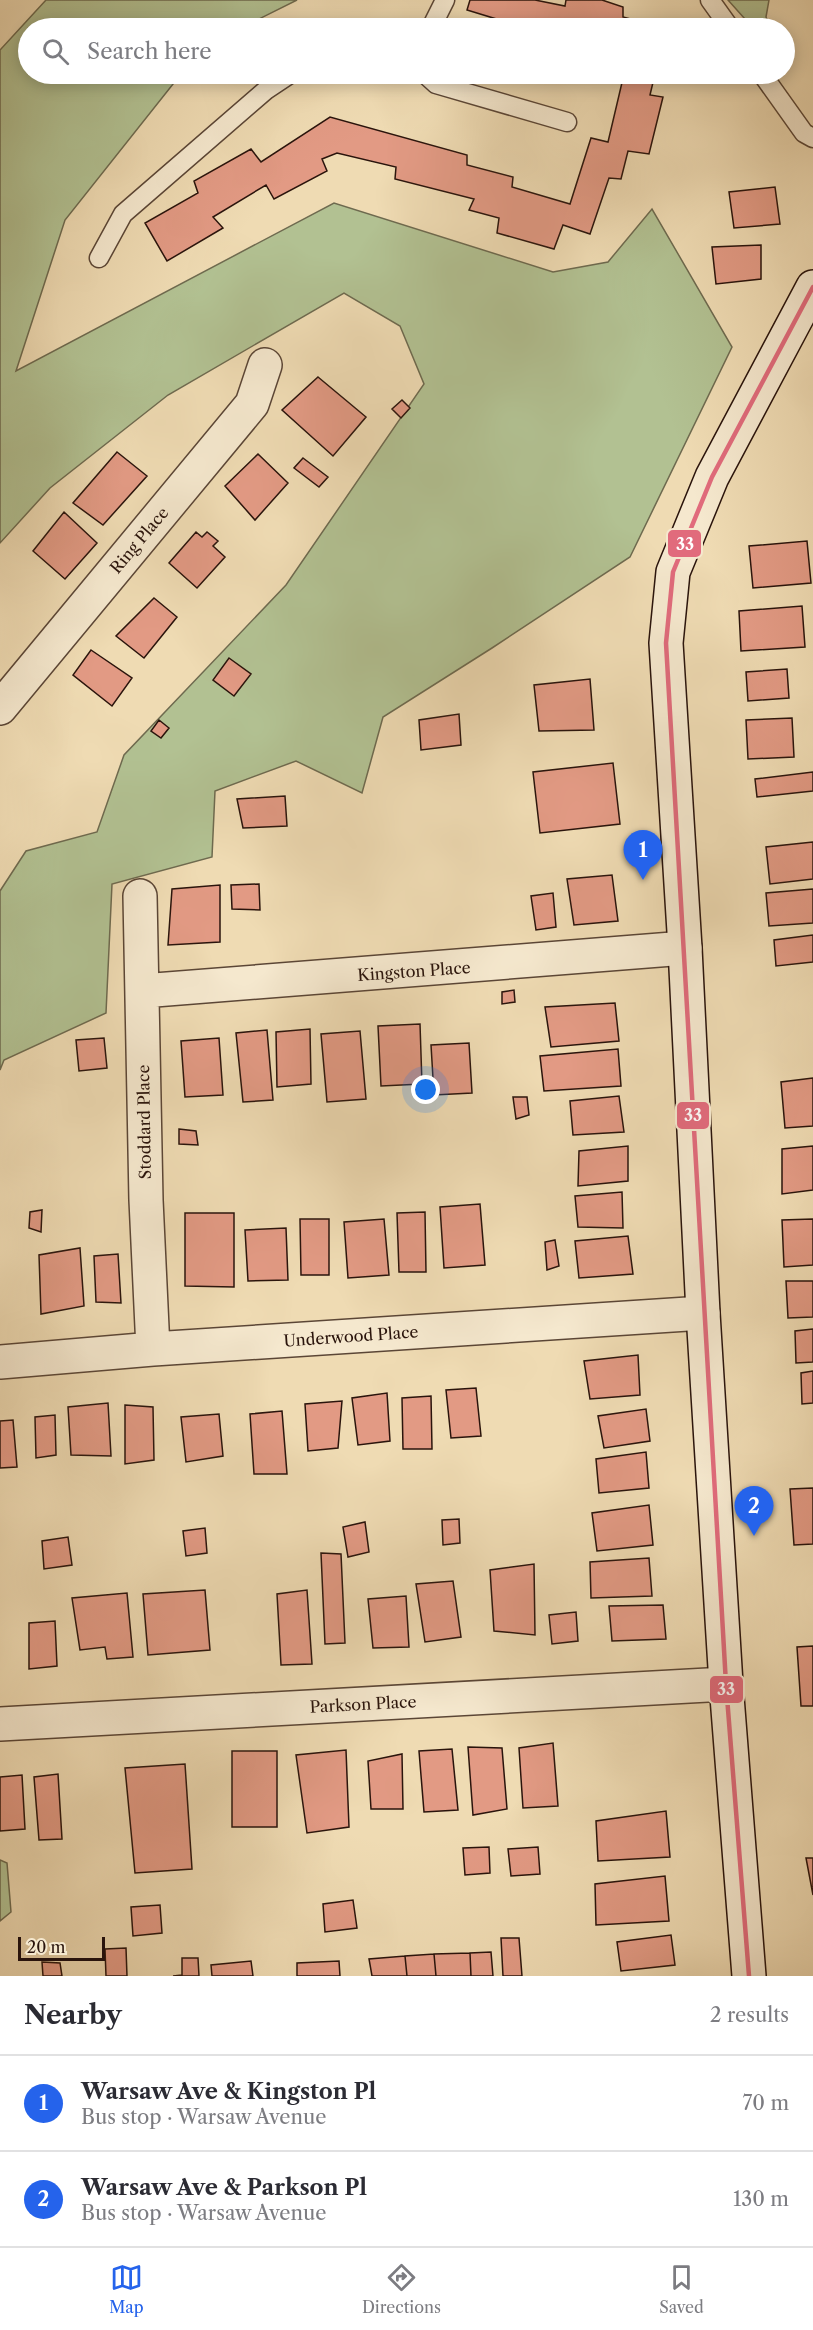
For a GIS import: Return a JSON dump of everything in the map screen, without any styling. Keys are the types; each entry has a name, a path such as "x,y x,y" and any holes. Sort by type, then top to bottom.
{"street":[{"path":"748,1976 726,1684 703,1313 685,948 666,643 673,572 712,477 813,287"},
{"name":"Ring Place","path":"0,708 252,404 265,365"},
{"name":"Stoddard Place","path":"140,896 146,1200 153,1349"},
{"name":"Kingston Place","path":"142,991 685,948"},
{"name":"Underwood Place","path":"0,1362 153,1349 703,1313"},
{"name":"Parkson Place","path":"0,1724 726,1684"}],"lane":[{"path":"436,18 445,0"},
{"path":"710,0 723,18"},
{"path":"99,258 123,214 275,84"},
{"path":"436,84 567,122"},
{"path":"769,84 804,133 813,138"}],"green space":[{"path":"46,0 297,0 261,18 29,18"},
{"path":"728,0 769,0 766,18 744,18"},
{"path":"18,30 18,84 173,84 65,220 16,371 334,203 553,272 608,262 652,209 732,347 630,557 383,717 362,793 296,761 215,791 212,857 112,884 106,1013 4,1060 0,1070 0,891 26,851 97,832 124,755 286,585 424,384 400,326 344,293 168,395 50,488 0,543 0,50"},
{"path":"0,1860 7,1863 11,1912 0,1921"}],"building":[{"path":"470,0 535,0 565,6 566,0 602,0 623,7 623,17 627,18 493,18 467,10"},
{"path":"622,84 653,84 650,95 663,97 649,154 628,151 621,179 609,178 590,234 563,225 554,249 497,233 499,218 469,210 474,199 395,179 396,167 337,153 322,159 327,171 274,199 266,185 213,217 223,228 167,261 145,223 198,193 194,181 251,149 261,162 330,117 467,155 467,165 513,177 512,187 570,204 591,138 608,142"},
{"path":"775,187 780,224 734,228 729,192"},
{"path":"761,245 761,279 716,284 712,247"},
{"path":"318,377 366,417 333,456 282,410"},
{"path":"402,400 410,408 401,418 392,409"},
{"path":"117,452 147,476 103,525 73,503"},
{"path":"258,454 288,483 255,520 225,486"},
{"path":"303,458 328,477 319,487 294,468"},
{"path":"64,512 97,543 65,579 33,551"},
{"path":"196,532 202,537 207,532 218,541 213,546 225,557 197,588 169,563"},
{"path":"807,541 811,583 753,588 749,546"},
{"path":"154,598 177,617 144,658 116,636"},
{"path":"802,606 805,647 741,651 739,611"},
{"path":"91,650 132,678 112,706 73,675"},
{"path":"229,658 251,674 234,696 213,680"},
{"path":"787,669 789,698 748,701 746,672"},
{"path":"590,679 594,730 539,731 534,685"},
{"path":"459,714 461,745 421,750 419,720"},
{"path":"792,718 794,757 748,759 746,720"},
{"path":"159,720 169,728 161,738 151,731"},
{"path":"613,763 620,824 540,833 533,772"},
{"path":"813,772 813,791 757,797 755,779"},
{"path":"285,796 287,826 243,828 237,799"},
{"path":"813,842 813,879 770,884 766,847"},
{"path":"612,875 618,921 574,925 567,879"},
{"path":"259,884 260,910 232,909 231,885"},
{"path":"220,885 220,942 168,945 172,889"},
{"path":"813,889 813,923 769,926 766,893"},
{"path":"553,893 556,927 536,930 531,896"},
{"path":"813,935 813,962 776,966 774,940"},
{"path":"514,990 515,1002 502,1004 502,992"},
{"path":"615,1003 619,1041 551,1047 545,1007"},
{"path":"420,1024 422,1084 381,1086 378,1026"},
{"path":"310,1029 311,1084 277,1087 276,1032"},
{"path":"267,1030 273,1100 243,1102 236,1033"},
{"path":"360,1031 366,1099 327,1102 321,1034"},
{"path":"104,1038 107,1068 79,1071 76,1040"},
{"path":"219,1038 223,1095 185,1097 181,1041"},
{"path":"469,1043 472,1093 434,1095 431,1045"},
{"path":"618,1049 621,1086 544,1091 540,1056"},
{"path":"813,1078 813,1126 785,1128 781,1082"},
{"path":"619,1096 624,1132 573,1135 570,1101"},
{"path":"513,1097 527,1097 529,1115 516,1119"},
{"path":"179,1129 196,1131 198,1145 179,1144"},
{"path":"628,1146 628,1181 578,1186 579,1151"},
{"path":"813,1146 813,1190 782,1194 782,1149"},
{"path":"622,1192 623,1228 578,1227 575,1196"},
{"path":"480,1204 485,1265 444,1268 440,1207"},
{"path":"42,1210 41,1232 29,1228 30,1212"},
{"path":"425,1212 426,1272 399,1272 397,1213"},
{"path":"185,1213 234,1213 234,1287 185,1286"},
{"path":"300,1219 329,1219 329,1275 301,1275"},
{"path":"384,1219 389,1275 348,1278 344,1222"},
{"path":"813,1219 813,1265 784,1267 782,1220"},
{"path":"286,1228 288,1280 248,1281 245,1230"},
{"path":"628,1236 633,1274 579,1278 575,1241"},
{"path":"555,1240 559,1266 547,1270 545,1242"},
{"path":"80,1248 84,1306 41,1314 39,1255"},
{"path":"118,1254 121,1303 96,1302 94,1256"},
{"path":"786,1281 813,1281 813,1317 788,1318"},
{"path":"813,1329 813,1362 796,1363 795,1331"},
{"path":"638,1355 640,1395 590,1399 584,1361"},
{"path":"813,1371 813,1403 802,1404 801,1373"},
{"path":"476,1388 481,1436 451,1438 446,1390"},
{"path":"387,1393 390,1441 358,1445 352,1398"},
{"path":"431,1396 432,1449 403,1449 402,1398"},
{"path":"342,1401 338,1448 308,1451 305,1404"},
{"path":"108,1403 111,1456 71,1455 68,1407"},
{"path":"125,1405 153,1407 154,1460 125,1464"},
{"path":"646,1409 650,1441 604,1448 598,1416"},
{"path":"282,1411 287,1474 254,1474 250,1414"},
{"path":"219,1414 223,1456 186,1462 181,1417"},
{"path":"55,1415 56,1455 36,1458 35,1417"},
{"path":"13,1420 17,1467 0,1468 0,1421"},
{"path":"646,1452 649,1488 599,1493 596,1459"},
{"path":"813,1488 813,1544 794,1545 790,1489"},
{"path":"649,1505 653,1545 597,1551 592,1513"},
{"path":"459,1519 460,1543 443,1545 442,1520"},
{"path":"365,1522 369,1552 348,1557 343,1527"},
{"path":"205,1528 207,1553 186,1556 183,1531"},
{"path":"68,1537 72,1565 44,1569 42,1541"},
{"path":"321,1553 341,1554 345,1643 325,1644"},
{"path":"649,1558 652,1596 591,1598 590,1562"},
{"path":"534,1564 535,1635 494,1631 490,1570"},
{"path":"453,1581 461,1637 425,1642 416,1584"},
{"path":"205,1590 210,1650 148,1655 143,1594"},
{"path":"307,1590 312,1664 281,1665 277,1594"},
{"path":"127,1593 133,1657 107,1659 105,1647 80,1650 72,1598"},
{"path":"406,1596 409,1647 373,1648 368,1599"},
{"path":"663,1605 666,1639 612,1641 609,1606"},
{"path":"576,1612 578,1641 552,1644 549,1615"},
{"path":"55,1621 57,1666 29,1669 29,1623"},
{"path":"813,1646 813,1706 801,1706 797,1647"},
{"path":"553,1743 558,1806 523,1808 519,1748"},
{"path":"468,1747 502,1748 507,1809 473,1815"},
{"path":"452,1749 458,1810 424,1812 419,1751"},
{"path":"346,1750 349,1827 307,1833 296,1755"},
{"path":"232,1751 277,1751 277,1827 232,1827"},
{"path":"402,1754 403,1809 371,1809 368,1761"},
{"path":"185,1764 192,1869 135,1873 125,1768"},
{"path":"58,1774 62,1839 39,1840 34,1777"},
{"path":"22,1775 25,1829 0,1831 0,1777"},
{"path":"666,1811 670,1857 598,1861 596,1821"},
{"path":"489,1847 490,1873 465,1875 463,1848"},
{"path":"538,1847 540,1874 511,1876 508,1849"},
{"path":"806,1858 813,1858 813,1895"},
{"path":"665,1876 669,1921 596,1925 595,1884"},
{"path":"353,1900 357,1928 325,1932 323,1904"},
{"path":"160,1905 162,1933 133,1936 131,1907"},
{"path":"671,1935 675,1965 621,1971 617,1942"},
{"path":"501,1938 519,1938 522,1976 503,1976"},
{"path":"126,1948 127,1976 106,1976 105,1949"},
{"path":"491,1952 493,1976 471,1976 470,1953"},
{"path":"470,1953 471,1976 436,1976 434,1954"},
{"path":"434,1954 436,1976 407,1976 405,1956"},
{"path":"405,1956 407,1976 372,1976 369,1959"},
{"path":"182,1958 198,1958 199,1976 173,1976 182,1975"},
{"path":"251,1961 253,1976 212,1976 211,1965"},
{"path":"339,1961 340,1976 297,1976 297,1963"},
{"path":"42,1962 60,1963 62,1976 43,1976"}],"transit line":[{"name":"33","path":"749,1976 726,1684 666,643 673,572 712,477 813,287"}],"place":[{"name":"Warsaw Ave & Kingston Pl","path":"643,880"},
{"name":"Warsaw Ave & Parkson Pl","path":"754,1536"}]}
